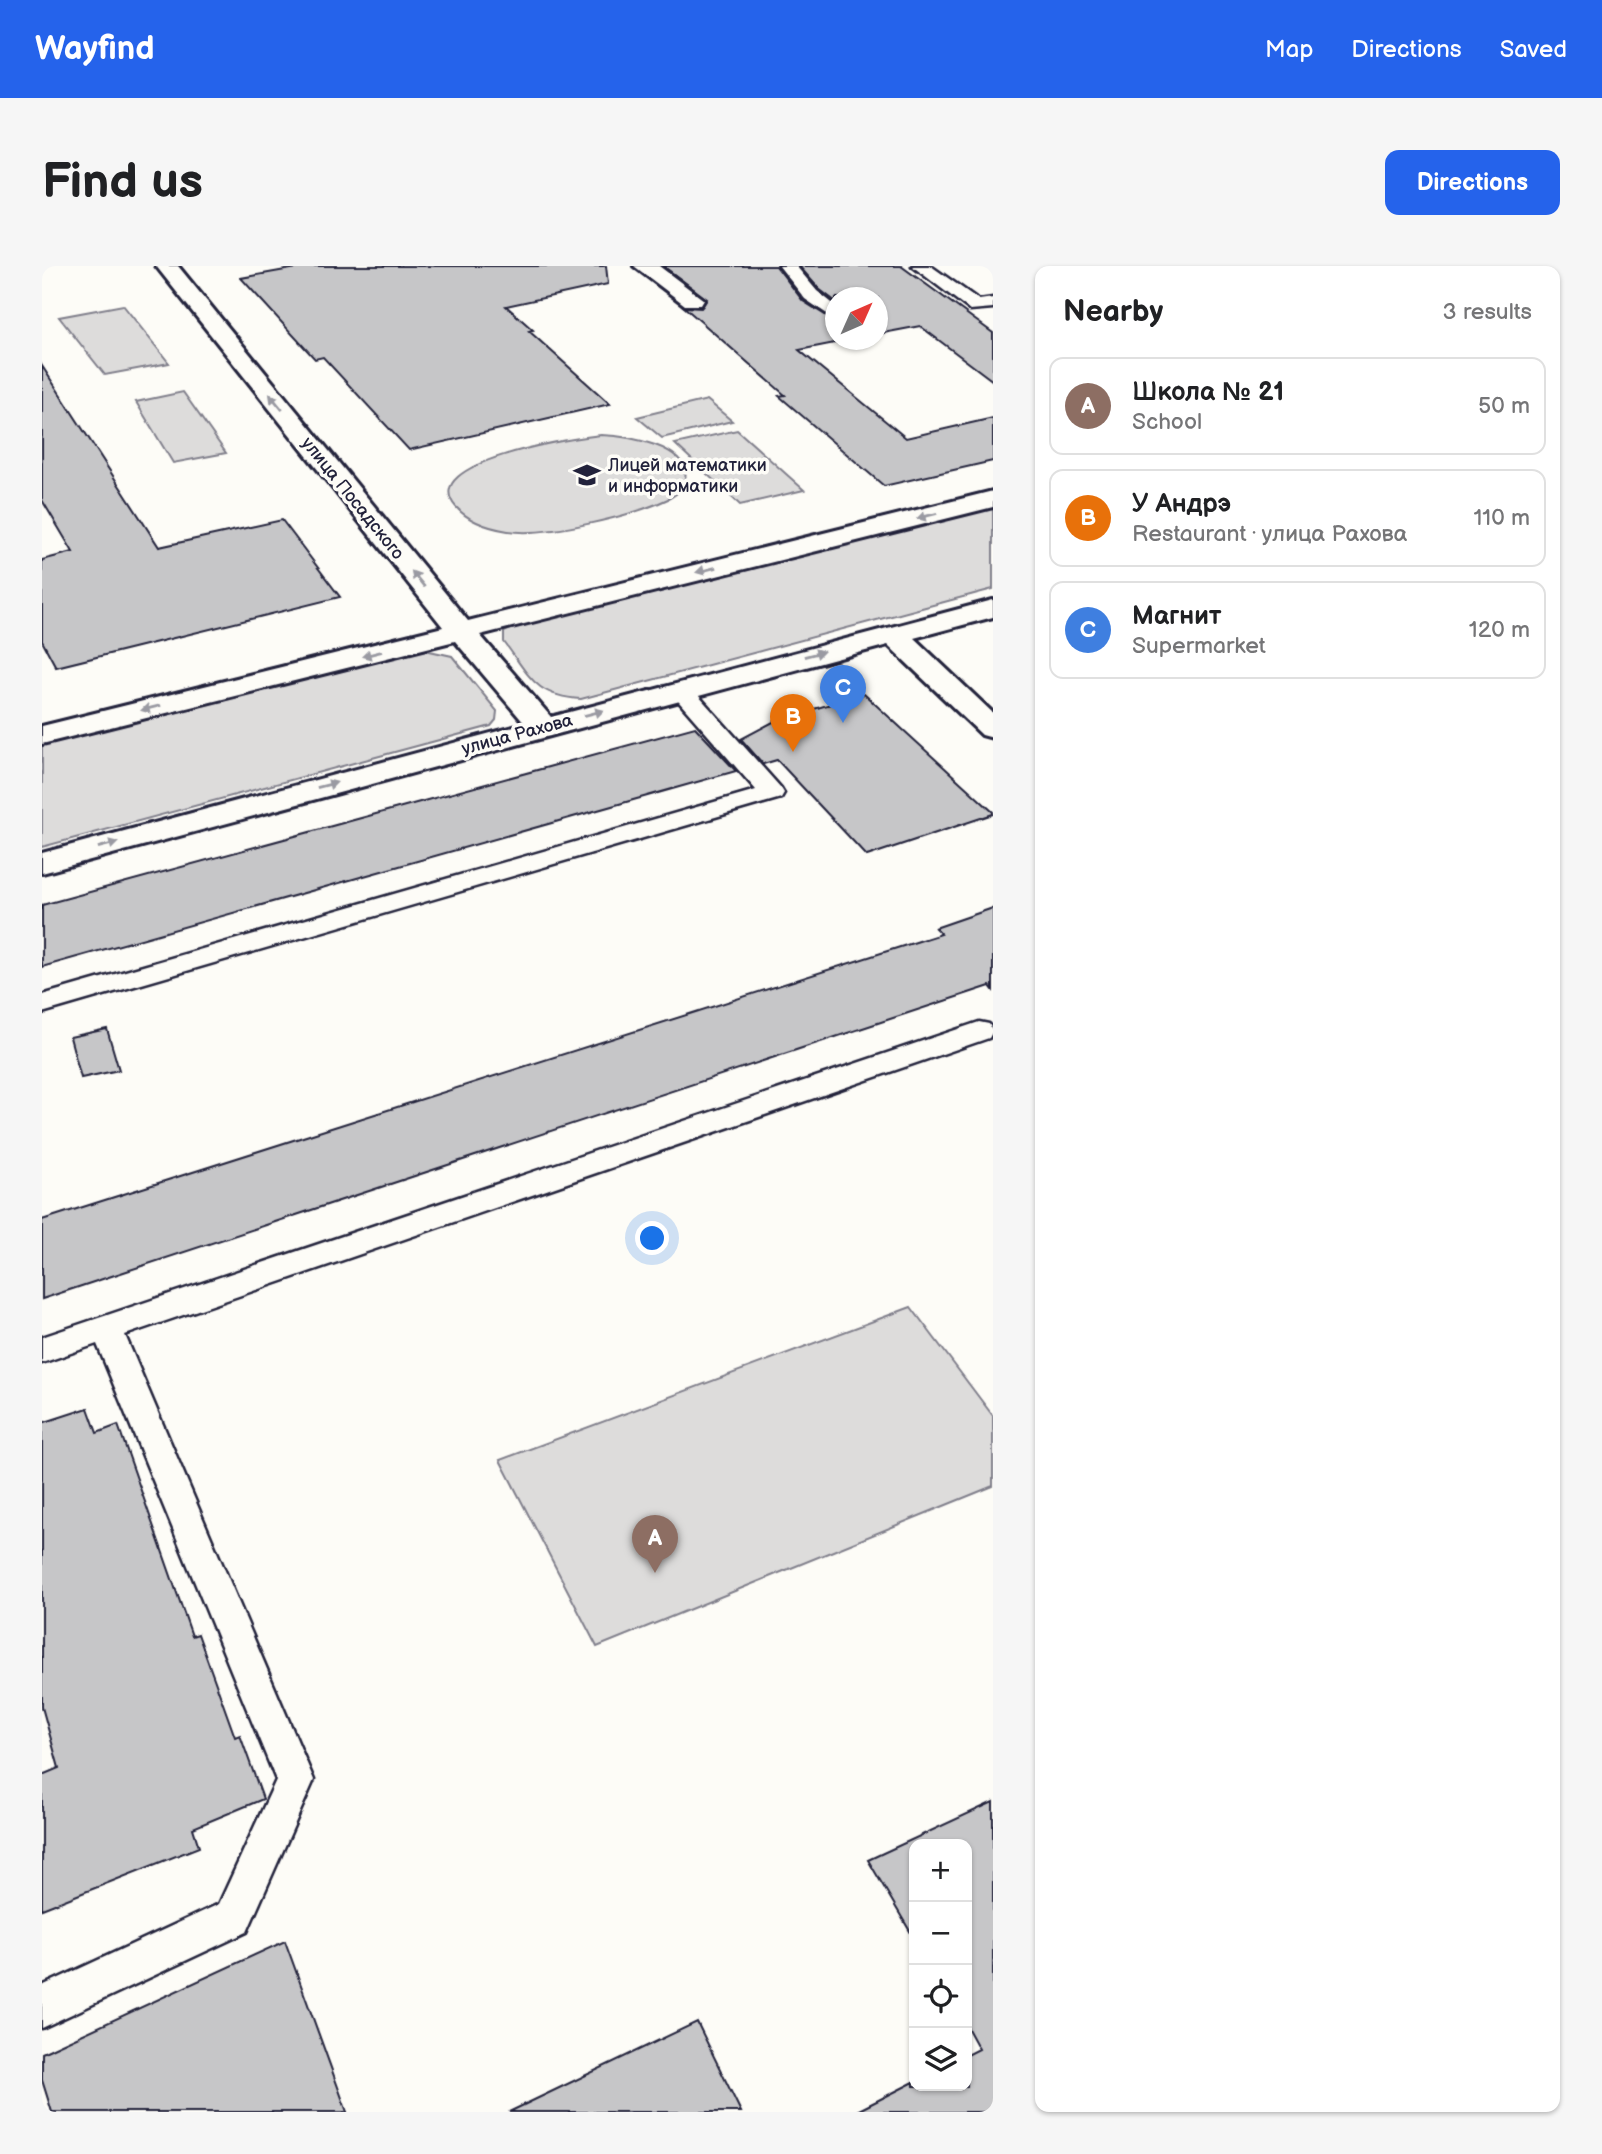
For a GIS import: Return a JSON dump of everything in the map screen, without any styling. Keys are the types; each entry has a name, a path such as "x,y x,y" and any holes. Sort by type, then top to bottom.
{"street":[{"name":"улица Посадского","path":"167,266 462,632 543,726"},
{"path":"645,266 693,300"},
{"path":"42,735 993,499"},
{"name":"улица Рахова","path":"42,863 543,726 993,608"},
{"path":"892,633 993,729"}],"lane":[{"path":"788,266 811,295 825,307"},
{"path":"920,266 985,304 993,318"},
{"path":"42,1004 772,793 681,690"},
{"path":"42,1350 988,1035"},
{"path":"42,2007 233,1918 295,1780 106,1328"}],"shaded area":[{"path":"123,305 169,363 105,375 59,317"},
{"path":"183,392 226,453 173,463 136,402"},
{"path":"707,400 732,421 662,438 637,417"},
{"path":"737,430 804,490 740,505 675,444"},
{"path":"601,435 640,440 668,451 678,458 684,468 683,486 677,494 668,499 634,512 589,524 524,532 480,524 456,507 449,491 458,477 478,465 504,455"},
{"path":"993,508 993,589 581,699 553,694 543,689 527,674 504,642 504,632 518,626"},
{"path":"425,650 452,656 497,711 496,720 491,726 42,847 42,745"},
{"path":"911,1307 993,1416 993,1486 597,1647 500,1460"}],"building":[{"path":"308,266 606,266 608,284 506,306 533,330 529,331 610,404 409,450 323,357 315,359 241,278"},
{"path":"663,266 776,266 803,301 825,315 825,345 799,350 906,438 993,418 993,461 884,486 779,396 785,395 684,307 701,308 707,299"},
{"path":"799,266 901,266 993,333 993,381 920,326 888,332 888,287 825,287 825,294"},
{"path":"42,366 159,547 282,520 340,597 56,667 42,641 42,560 73,552 42,500"},
{"path":"864,694 993,814 867,856 777,760 763,764 741,739 777,720"},
{"path":"695,727 736,771 42,967 42,905"},
{"path":"993,908 993,990 990,986 42,1299 42,1220 941,934 935,928"},
{"path":"107,1029 119,1070 81,1078 70,1037"},
{"path":"88,1408 97,1433 118,1425 192,1636 198,1634 235,1737 240,1735 263,1799 193,1828 199,1847 42,1909 42,1775 59,1768 42,1707 42,1423"},
{"path":"993,1802 993,2112 855,2112 909,2085 909,2091 972,2091 972,2052 979,2049 972,2036 972,1839 913,1839"},
{"path":"909,1841 909,1930 868,1860"},
{"path":"285,1941 347,2112 52,2112 42,2080 42,2053"},
{"path":"697,2022 741,2112 509,2112"}],"place":[{"name":"Лицей математики и информатики","path":"587,475"},
{"name":"Магнит","path":"843,723"},
{"name":"У Андрэ","path":"793,752"},
{"name":"Школа № 21","path":"655,1573"}]}
